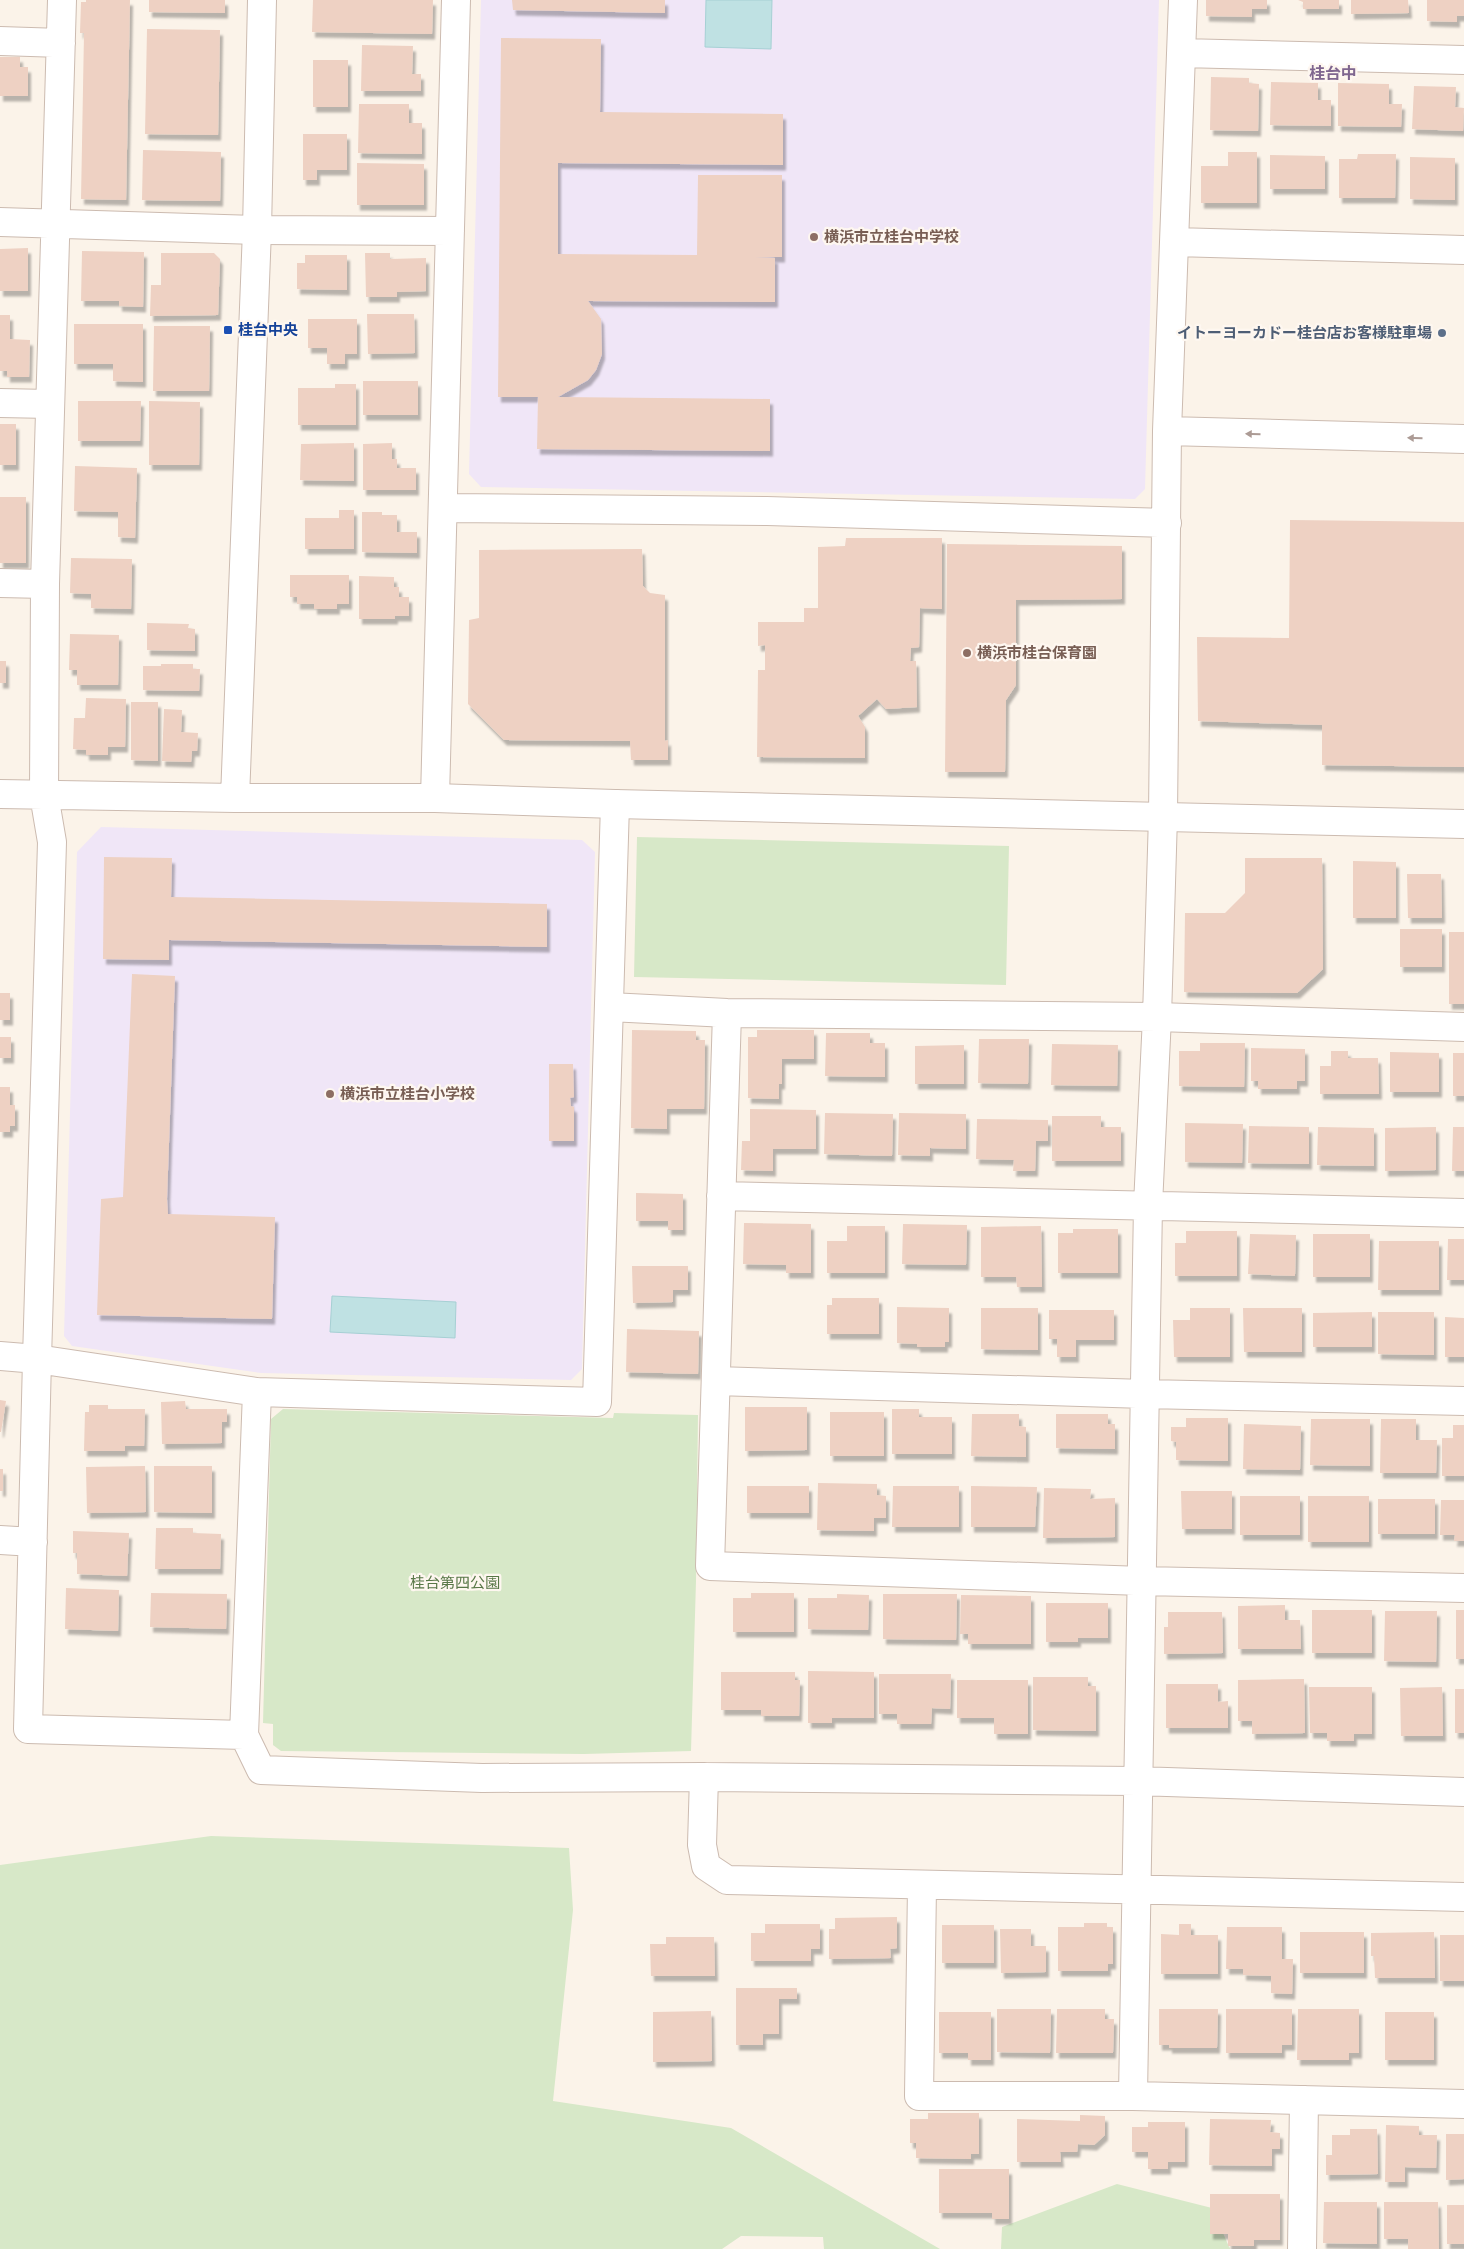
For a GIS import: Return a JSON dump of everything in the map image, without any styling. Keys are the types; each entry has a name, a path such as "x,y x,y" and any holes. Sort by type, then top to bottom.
{"street":[{"path":"62,0 46,584 44,795 52,842 28,1729 244,1735"},
{"path":"235,798 258,230 262,0"},
{"path":"435,798 456,0"},
{"path":"1133,2096 1148,1205 1157,1017 1163,816 1167,432 1183,0"},
{"path":"0,41 61,42"},
{"path":"1181,53 1464,60"},
{"path":"0,222 258,230 450,231"},
{"path":"1175,242 1464,250"},
{"path":"0,403 50,404"},
{"path":"1167,432 1464,439"},
{"path":"442,508 767,511 1167,523"},
{"path":"0,583 46,584"},
{"path":"0,794 235,798 435,798 1464,824"},
{"path":"0,1356 37,1359 258,1392 597,1402 615,804"},
{"path":"610,1007 727,1013 1157,1017 1464,1027"},
{"path":"727,1013 710,1566 1142,1581 1464,1588"},
{"path":"721,1196 1464,1213"},
{"path":"716,1381 1145,1394 1464,1401"},
{"path":"258,1392 244,1735 261,1770 482,1778 704,1777 1137,1781 1464,1792"},
{"path":"0,1540 32,1542"},
{"path":"704,1777 702,1844 706,1866 727,1880 1136,1891 1464,1897"},
{"path":"922,1886 919,2096 1133,2096 1464,2104"},
{"path":"1302,2249 1304,2100"}],"shaded area":[{"name":"横浜市立桂台中学校","path":"481,0 1159,0 1145,489 1135,499 481,487 469,474"},
{"name":"横浜市立桂台小学校","path":"101,827 582,840 595,852 582,1369 571,1380 261,1373 72,1346 64,1336 77,852"}],"green space":[{"path":"637,837 1009,846 1006,985 634,977"},
{"name":"桂台第四公園","path":"283,1409 613,1418 614,1413 698,1415 691,1751 584,1754 281,1751 273,1745 273,1724 263,1723 271,1419"},
{"path":"211,1836 569,1848 573,1910 553,2101 731,2128 940,2249 824,2249 823,2237 741,2236 722,2249 0,2249 0,1865"},
{"path":"1117,2184 1212,2208 1230,2249 1001,2249 1002,2227"}],"water":[{"path":"706,0 772,0 771,49 705,47"},
{"path":"332,1296 456,1302 455,1338 330,1332"}],"building":[{"path":"86,0 130,0 126,200 81,199 84,33 80,33 81,2 86,2"},
{"path":"149,0 225,0 225,13 149,12"},
{"path":"313,0 433,0 432,34 312,32"},
{"path":"512,0 665,0 665,13 513,10"},
{"path":"1206,0 1267,0 1267,9 1252,9 1252,17 1206,16"},
{"path":"1298,0 1339,0 1339,9 1303,9 1303,2"},
{"path":"1351,0 1408,0 1409,13 1351,14"},
{"path":"1427,0 1464,0 1464,16 1457,16 1457,22 1427,21"},
{"path":"147,29 220,30 218,135 145,134"},
{"path":"501,38 601,39 600,112 783,114 783,165 558,163 558,254 697,255 698,175 782,175 782,257 755,257 775,258 775,302 588,301 601,319 602,354 596,370 588,380 558,397 770,399 770,451 537,449 538,397 498,397"},
{"path":"362,45 413,46 412,74 421,74 421,91 361,91"},
{"path":"0,57 20,57 20,67 28,67 28,96 0,96"},
{"path":"313,60 348,60 348,107 313,107"},
{"path":"1211,77 1249,78 1249,83 1259,84 1258,131 1210,130"},
{"path":"1271,82 1318,83 1318,100 1331,100 1331,126 1270,125"},
{"path":"1338,83 1389,84 1389,104 1402,104 1401,127 1338,126"},
{"path":"1414,86 1456,87 1455,107 1464,108 1463,131 1412,129"},
{"path":"359,104 409,104 409,123 422,123 422,154 358,153"},
{"path":"303,134 347,134 347,170 317,170 317,180 303,180"},
{"path":"143,150 221,152 220,201 142,200"},
{"path":"1228,152 1257,152 1257,203 1201,203 1201,166 1228,166"},
{"path":"1358,154 1396,154 1395,198 1339,198 1339,159 1357,159"},
{"path":"1270,155 1325,156 1325,189 1270,189"},
{"path":"1410,157 1455,158 1455,200 1410,199"},
{"path":"357,163 424,164 424,205 357,205"},
{"path":"28,248 28,291 0,291 0,249"},
{"path":"82,251 144,252 143,307 119,306 119,301 81,301"},
{"path":"161,253 214,253 220,259 218,315 150,316 151,285 161,285"},
{"path":"365,253 390,253 390,259 426,258 426,291 397,292 397,297 366,297"},
{"path":"305,255 347,255 347,290 297,289 297,263 305,263"},
{"path":"367,314 414,314 415,353 368,354"},
{"path":"0,315 10,315 10,339 30,340 29,377 7,377 7,371 0,371"},
{"path":"308,319 357,319 357,354 345,354 345,364 327,364 327,348 308,348"},
{"path":"74,324 143,324 143,382 113,381 113,364 74,364"},
{"path":"154,326 210,326 209,391 153,391"},
{"path":"363,381 418,381 418,415 363,415"},
{"path":"335,384 356,384 356,425 298,425 298,388 335,388"},
{"path":"78,401 141,401 140,441 78,441"},
{"path":"149,401 200,402 199,465 149,465"},
{"path":"0,424 16,424 16,465 0,465"},
{"path":"354,443 354,481 300,480 301,444"},
{"path":"392,443 392,459 397,459 397,468 416,468 416,490 363,490 363,444"},
{"path":"75,466 137,468 135,538 118,537 118,512 74,511"},
{"path":"0,497 26,497 26,563 0,563"},
{"path":"339,510 354,510 354,549 305,549 305,518 339,518"},
{"path":"362,512 382,512 382,515 397,515 397,532 417,532 417,553 362,552"},
{"path":"1290,520 1464,522 1464,767 1322,765 1322,725 1198,721 1197,637 1289,638"},
{"path":"846,538 942,538 942,609 920,608 919,647 911,648 910,661 916,661 917,707 886,709 877,699 858,716 865,727 865,758 757,757 758,670 765,670 765,645 758,646 758,622 804,622 804,608 818,608 818,547 845,546"},
{"path":"947,544 1122,546 1122,599 1016,600 1016,685 1006,700 1005,772 945,772"},
{"path":"642,549 643,586 650,593 665,595 665,741 668,740 668,760 631,760 630,741 504,740 468,704 469,620 479,618 479,550"},
{"path":"71,558 132,559 131,609 91,608 91,594 70,593"},
{"path":"290,575 349,575 349,604 337,604 337,609 314,609 314,604 297,604 297,597 290,597"},
{"path":"359,576 394,577 394,587 399,587 399,597 409,597 409,616 395,616 395,619 359,619"},
{"path":"147,623 189,624 188,628 195,629 195,651 147,650"},
{"path":"70,634 119,635 118,685 77,685 77,670 69,670"},
{"path":"0,661 6,661 6,683 0,683"},
{"path":"161,664 193,664 193,669 200,669 199,691 143,690 143,666 161,666"},
{"path":"86,698 126,699 125,747 108,747 108,755 86,755 86,750 73,749 74,718 85,718"},
{"path":"131,702 158,702 158,761 131,760"},
{"path":"164,709 182,710 181,732 198,733 197,751 192,751 191,762 162,761"},
{"path":"104,857 172,858 171,897 547,904 547,947 169,940 169,960 103,959"},
{"path":"1245,858 1322,858 1323,969 1297,993 1184,992 1185,913 1225,913 1245,893"},
{"path":"1353,861 1396,862 1396,918 1353,918"},
{"path":"1407,874 1441,874 1442,918 1408,918"},
{"path":"1400,929 1442,929 1442,967 1400,967"},
{"path":"1449,932 1464,932 1464,1004 1449,1004"},
{"path":"132,974 175,976 168,1214 275,1217 272,1319 97,1315 101,1199 123,1197"},
{"path":"0,993 10,993 10,1020 0,1020"},
{"path":"632,1030 696,1031 696,1040 705,1040 704,1109 667,1109 667,1129 631,1128"},
{"path":"757,1030 814,1030 814,1059 782,1059 782,1084 779,1084 779,1099 748,1098 748,1037 757,1037"},
{"path":"826,1033 870,1033 870,1043 885,1043 885,1077 825,1076"},
{"path":"0,1037 11,1037 11,1058 0,1058"},
{"path":"979,1039 1029,1039 1028,1084 978,1083"},
{"path":"1200,1043 1245,1043 1244,1087 1179,1086 1179,1051 1200,1051"},
{"path":"1052,1044 1118,1045 1117,1086 1051,1085"},
{"path":"964,1045 964,1084 915,1084 915,1046"},
{"path":"1251,1048 1305,1049 1305,1081 1297,1081 1297,1089 1258,1089 1258,1081 1251,1081"},
{"path":"1331,1051 1348,1051 1348,1058 1378,1058 1379,1094 1320,1094 1320,1066 1331,1066"},
{"path":"1390,1052 1439,1053 1439,1092 1390,1092"},
{"path":"1453,1053 1464,1053 1464,1096 1453,1096"},
{"path":"549,1064 573,1064 574,1097 570,1098 571,1106 574,1107 574,1141 549,1141"},
{"path":"0,1087 10,1087 10,1105 15,1105 15,1126 10,1126 10,1132 0,1132"},
{"path":"750,1109 816,1110 816,1149 773,1149 773,1171 741,1170 742,1141 750,1141"},
{"path":"825,1113 893,1114 892,1156 824,1154"},
{"path":"899,1113 966,1114 966,1149 930,1148 930,1156 898,1155"},
{"path":"1052,1116 1101,1116 1101,1127 1121,1127 1121,1161 1052,1161"},
{"path":"977,1119 1048,1120 1048,1141 1036,1141 1035,1171 1013,1171 1014,1160 976,1159"},
{"path":"1185,1123 1243,1124 1242,1163 1185,1162"},
{"path":"1249,1126 1309,1127 1309,1164 1248,1163"},
{"path":"1318,1127 1374,1128 1374,1166 1317,1165"},
{"path":"1436,1127 1436,1170 1385,1171 1385,1128"},
{"path":"1453,1127 1464,1127 1464,1171 1452,1171"},
{"path":"636,1193 683,1194 683,1230 668,1230 668,1221 636,1221"},
{"path":"744,1223 811,1224 811,1273 786,1273 786,1265 743,1264"},
{"path":"903,1224 967,1225 966,1265 902,1264"},
{"path":"847,1226 885,1226 885,1273 827,1273 827,1241 847,1241"},
{"path":"1041,1226 1042,1287 1017,1287 1016,1277 981,1277 981,1227"},
{"path":"1073,1229 1118,1229 1118,1273 1058,1273 1058,1233 1073,1233"},
{"path":"1186,1231 1237,1231 1237,1276 1175,1276 1175,1243 1186,1243"},
{"path":"1250,1234 1296,1235 1295,1276 1248,1274"},
{"path":"1313,1234 1370,1234 1370,1277 1313,1277"},
{"path":"1448,1239 1464,1239 1464,1280 1447,1280"},
{"path":"1379,1241 1439,1241 1439,1290 1378,1290"},
{"path":"632,1266 688,1266 688,1290 673,1290 673,1302 633,1303"},
{"path":"832,1298 879,1298 879,1334 827,1334 827,1305 832,1305"},
{"path":"897,1307 949,1308 949,1342 945,1342 945,1347 917,1347 917,1344 897,1343"},
{"path":"981,1308 1038,1308 1038,1350 981,1349"},
{"path":"1190,1308 1230,1308 1230,1357 1174,1357 1173,1320 1190,1320"},
{"path":"1243,1308 1302,1308 1302,1352 1244,1352"},
{"path":"1049,1310 1114,1310 1114,1340 1076,1340 1076,1357 1057,1357 1057,1339 1049,1339"},
{"path":"1372,1312 1372,1347 1313,1347 1313,1313"},
{"path":"1378,1312 1434,1312 1434,1355 1378,1354"},
{"path":"1445,1317 1464,1318 1464,1357 1445,1357"},
{"path":"627,1329 699,1331 698,1374 626,1372"},
{"path":"0,1400 6,1401 1,1432 0,1432"},
{"path":"185,1401 186,1409 227,1409 227,1422 222,1422 222,1443 162,1444 161,1402"},
{"path":"89,1405 108,1405 108,1409 145,1409 144,1446 125,1446 125,1451 84,1451 85,1412 89,1412"},
{"path":"745,1407 807,1407 807,1450 745,1451"},
{"path":"892,1409 919,1409 919,1417 952,1417 952,1454 892,1454"},
{"path":"830,1412 884,1412 884,1456 830,1456"},
{"path":"972,1414 1019,1414 1019,1426 1026,1427 1026,1457 971,1456"},
{"path":"1056,1414 1108,1414 1108,1424 1115,1424 1115,1449 1056,1448"},
{"path":"1186,1418 1228,1418 1228,1461 1176,1460 1176,1442 1171,1441 1171,1427 1186,1427"},
{"path":"1311,1419 1370,1419 1370,1466 1310,1465"},
{"path":"1381,1419 1416,1419 1416,1440 1437,1440 1436,1473 1380,1473"},
{"path":"1244,1424 1301,1426 1300,1470 1243,1469"},
{"path":"1453,1425 1464,1425 1464,1476 1442,1476 1442,1438 1453,1438"},
{"path":"145,1466 146,1512 87,1513 86,1467"},
{"path":"154,1466 212,1466 212,1513 154,1512"},
{"path":"0,1469 3,1469 3,1491 0,1491"},
{"path":"818,1483 877,1484 877,1495 886,1496 886,1518 874,1518 874,1531 817,1530"},
{"path":"747,1486 809,1486 809,1513 747,1513"},
{"path":"893,1486 959,1486 959,1527 892,1527"},
{"path":"971,1486 1037,1487 1035,1527 971,1527"},
{"path":"1044,1488 1091,1489 1090,1499 1115,1498 1115,1537 1043,1538"},
{"path":"1181,1491 1232,1491 1232,1529 1182,1529"},
{"path":"1240,1496 1300,1496 1300,1535 1240,1535"},
{"path":"1308,1496 1369,1496 1369,1542 1308,1542"},
{"path":"1378,1499 1435,1499 1435,1534 1378,1534"},
{"path":"1441,1500 1464,1500 1464,1541 1454,1541 1455,1535 1440,1535"},
{"path":"156,1528 193,1528 193,1533 221,1534 220,1569 155,1569"},
{"path":"73,1531 129,1533 127,1576 77,1574 77,1553 73,1553"},
{"path":"66,1588 119,1590 118,1631 65,1629"},
{"path":"151,1593 227,1594 226,1629 150,1627"},
{"path":"751,1593 794,1593 794,1632 733,1632 733,1598 751,1598"},
{"path":"837,1594 869,1595 868,1630 808,1629 808,1598 837,1598"},
{"path":"883,1594 957,1594 956,1640 883,1639"},
{"path":"961,1595 1031,1596 1031,1644 968,1644 968,1634 960,1634"},
{"path":"1046,1603 1108,1603 1108,1638 1078,1638 1078,1642 1046,1642"},
{"path":"1285,1605 1285,1620 1300,1620 1301,1649 1238,1649 1238,1606"},
{"path":"1312,1610 1372,1610 1372,1653 1312,1653"},
{"path":"1456,1610 1464,1610 1464,1659 1456,1659"},
{"path":"1385,1611 1437,1611 1436,1662 1384,1661"},
{"path":"1168,1612 1222,1612 1223,1653 1164,1654 1164,1627 1168,1627"},
{"path":"808,1671 874,1672 874,1718 832,1718 832,1723 808,1723"},
{"path":"721,1672 795,1672 795,1680 800,1680 799,1716 761,1716 761,1710 721,1710"},
{"path":"879,1674 951,1674 950,1709 932,1708 931,1724 897,1724 897,1714 879,1714"},
{"path":"1033,1677 1088,1677 1088,1686 1096,1686 1096,1731 1033,1730"},
{"path":"1304,1679 1305,1733 1252,1734 1252,1721 1238,1721 1238,1680"},
{"path":"957,1680 1028,1680 1028,1734 994,1734 994,1718 957,1718"},
{"path":"1166,1684 1218,1684 1218,1702 1228,1701 1228,1728 1166,1728"},
{"path":"1309,1687 1372,1687 1372,1734 1354,1734 1354,1741 1327,1741 1327,1733 1310,1733"},
{"path":"1442,1687 1443,1736 1401,1736 1400,1688"},
{"path":"1455,1689 1464,1689 1464,1733 1455,1733"},
{"path":"897,1917 897,1948 890,1949 891,1958 829,1959 829,1929 835,1929 835,1918"},
{"path":"1084,1923 1107,1923 1107,1927 1113,1927 1113,1964 1108,1964 1108,1971 1058,1971 1058,1927 1084,1927"},
{"path":"765,1924 820,1924 820,1949 811,1949 811,1961 751,1961 751,1933 765,1933"},
{"path":"1179,1924 1191,1924 1191,1935 1218,1935 1218,1974 1161,1974 1161,1934 1179,1935"},
{"path":"942,1925 994,1925 994,1963 942,1963"},
{"path":"1227,1927 1282,1927 1282,1959 1293,1959 1292,1994 1271,1993 1271,1976 1243,1975 1243,1969 1226,1969"},
{"path":"1000,1929 1031,1929 1031,1946 1046,1946 1046,1972 1001,1973"},
{"path":"1300,1932 1364,1932 1364,1973 1300,1973"},
{"path":"1434,1932 1435,1978 1375,1978 1374,1956 1371,1956 1371,1933"},
{"path":"1440,1935 1464,1935 1464,1981 1440,1981"},
{"path":"666,1937 714,1937 715,1976 651,1976 650,1944 666,1944"},
{"path":"736,1988 797,1988 797,1999 779,1999 779,2034 763,2034 763,2045 736,2045"},
{"path":"997,2009 1051,2009 1050,2053 997,2052"},
{"path":"1057,2009 1105,2009 1105,2019 1114,2019 1113,2053 1056,2053"},
{"path":"1159,2009 1218,2009 1217,2048 1169,2048 1169,2045 1159,2045"},
{"path":"1226,2009 1292,2009 1292,2045 1282,2045 1282,2053 1226,2053"},
{"path":"1298,2009 1359,2009 1359,2053 1349,2053 1349,2060 1297,2060"},
{"path":"711,2011 712,2061 653,2062 653,2012"},
{"path":"939,2012 991,2012 991,2060 968,2060 968,2053 939,2053"},
{"path":"1385,2012 1434,2012 1434,2060 1385,2060"},
{"path":"928,2113 979,2113 979,2154 971,2154 971,2159 916,2158 916,2143 910,2143 910,2119 928,2119"},
{"path":"1080,2115 1105,2116 1105,2135 1094,2145 1078,2144 1077,2152 1060,2152 1061,2162 1017,2162 1017,2119 1080,2121"},
{"path":"1210,2119 1271,2120 1270,2132 1280,2133 1280,2149 1272,2149 1272,2166 1209,2165"},
{"path":"1148,2122 1185,2122 1185,2162 1168,2162 1168,2169 1148,2169 1148,2152 1132,2152 1132,2127 1148,2127"},
{"path":"1386,2125 1419,2126 1419,2135 1437,2135 1436,2168 1405,2167 1405,2182 1385,2182"},
{"path":"1350,2129 1377,2129 1378,2174 1326,2175 1326,2155 1332,2155 1332,2135 1350,2135"},
{"path":"1446,2134 1464,2134 1464,2179 1446,2180"},
{"path":"939,2169 1009,2169 1009,2219 992,2219 992,2213 939,2213"},
{"path":"1210,2194 1280,2194 1280,2240 1254,2240 1254,2246 1228,2246 1228,2234 1210,2234"},
{"path":"1324,2202 1377,2202 1377,2244 1323,2243"},
{"path":"1384,2202 1438,2202 1439,2249 1408,2249 1408,2239 1384,2239"},
{"path":"1447,2205 1464,2205 1464,2244 1447,2244"}],"place":[{"name":"横浜市立桂台中学校","path":"814,237"},
{"name":"桂台中央","path":"228,330"},
{"name":"イトーヨーカドー桂台店お客様駐車場","path":"1442,333"},
{"name":"横浜市桂台保育園","path":"967,653"},
{"name":"横浜市立桂台小学校","path":"330,1094"}],"district":[{"name":"桂台中","path":"1333,73"}]}
